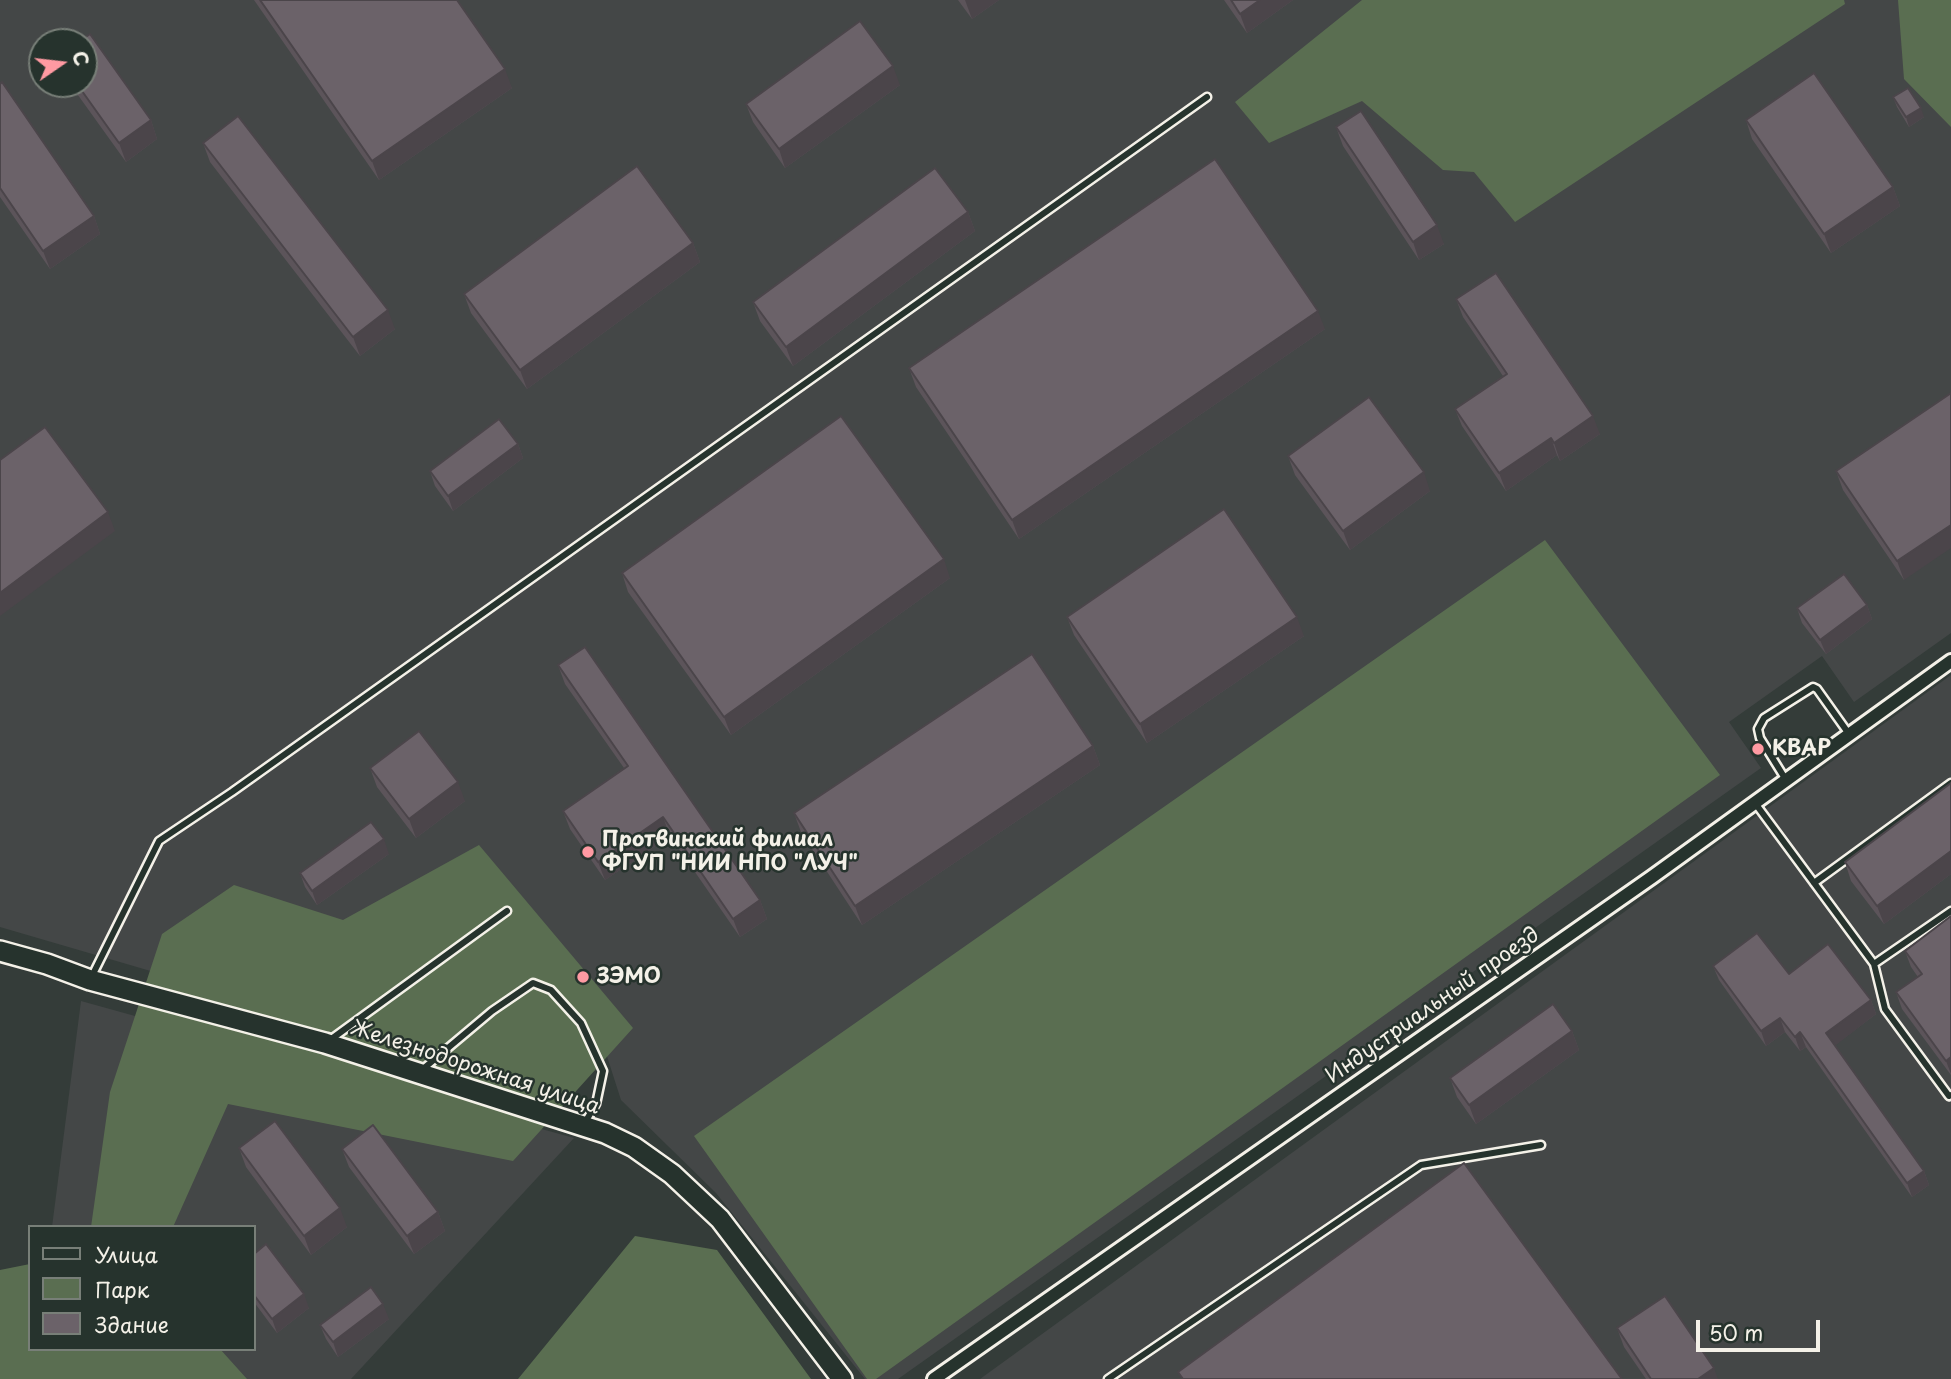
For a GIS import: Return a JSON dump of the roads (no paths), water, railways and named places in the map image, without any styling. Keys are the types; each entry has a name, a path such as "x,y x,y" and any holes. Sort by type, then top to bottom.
{"street":[{"name":"Индустриальный проезд","path":"934,1379 1652,877 1951,661"},
{"name":"Железнодорожная улица","path":"0,951 90,980 326,1043 605,1133 634,1147 672,1174 720,1219 842,1379"}],"lane":[{"path":"90,980 159,841 243,784 1207,97"},
{"path":"1786,780 1760,738 1758,729 1764,718 1813,687 1817,688 1849,734"},
{"path":"1814,883 1951,783"},
{"path":"1755,803 1874,964 1885,1009 1949,1096 1951,1095"},
{"path":"326,1043 507,911"},
{"path":"1874,964 1951,911"},
{"path":"418,1073 492,1011 533,983 551,990 581,1023 603,1072 596,1104 583,1126"},
{"path":"1108,1379 1421,1165 1541,1144"}],"place":[{"name":"КВАР","path":"1758,749"},
{"name":"Протвинский филиал ФГУП \"НИИ НПО \"ЛУЧ\"","path":"588,852"},
{"name":"ЗЭМО","path":"583,977"}]}
